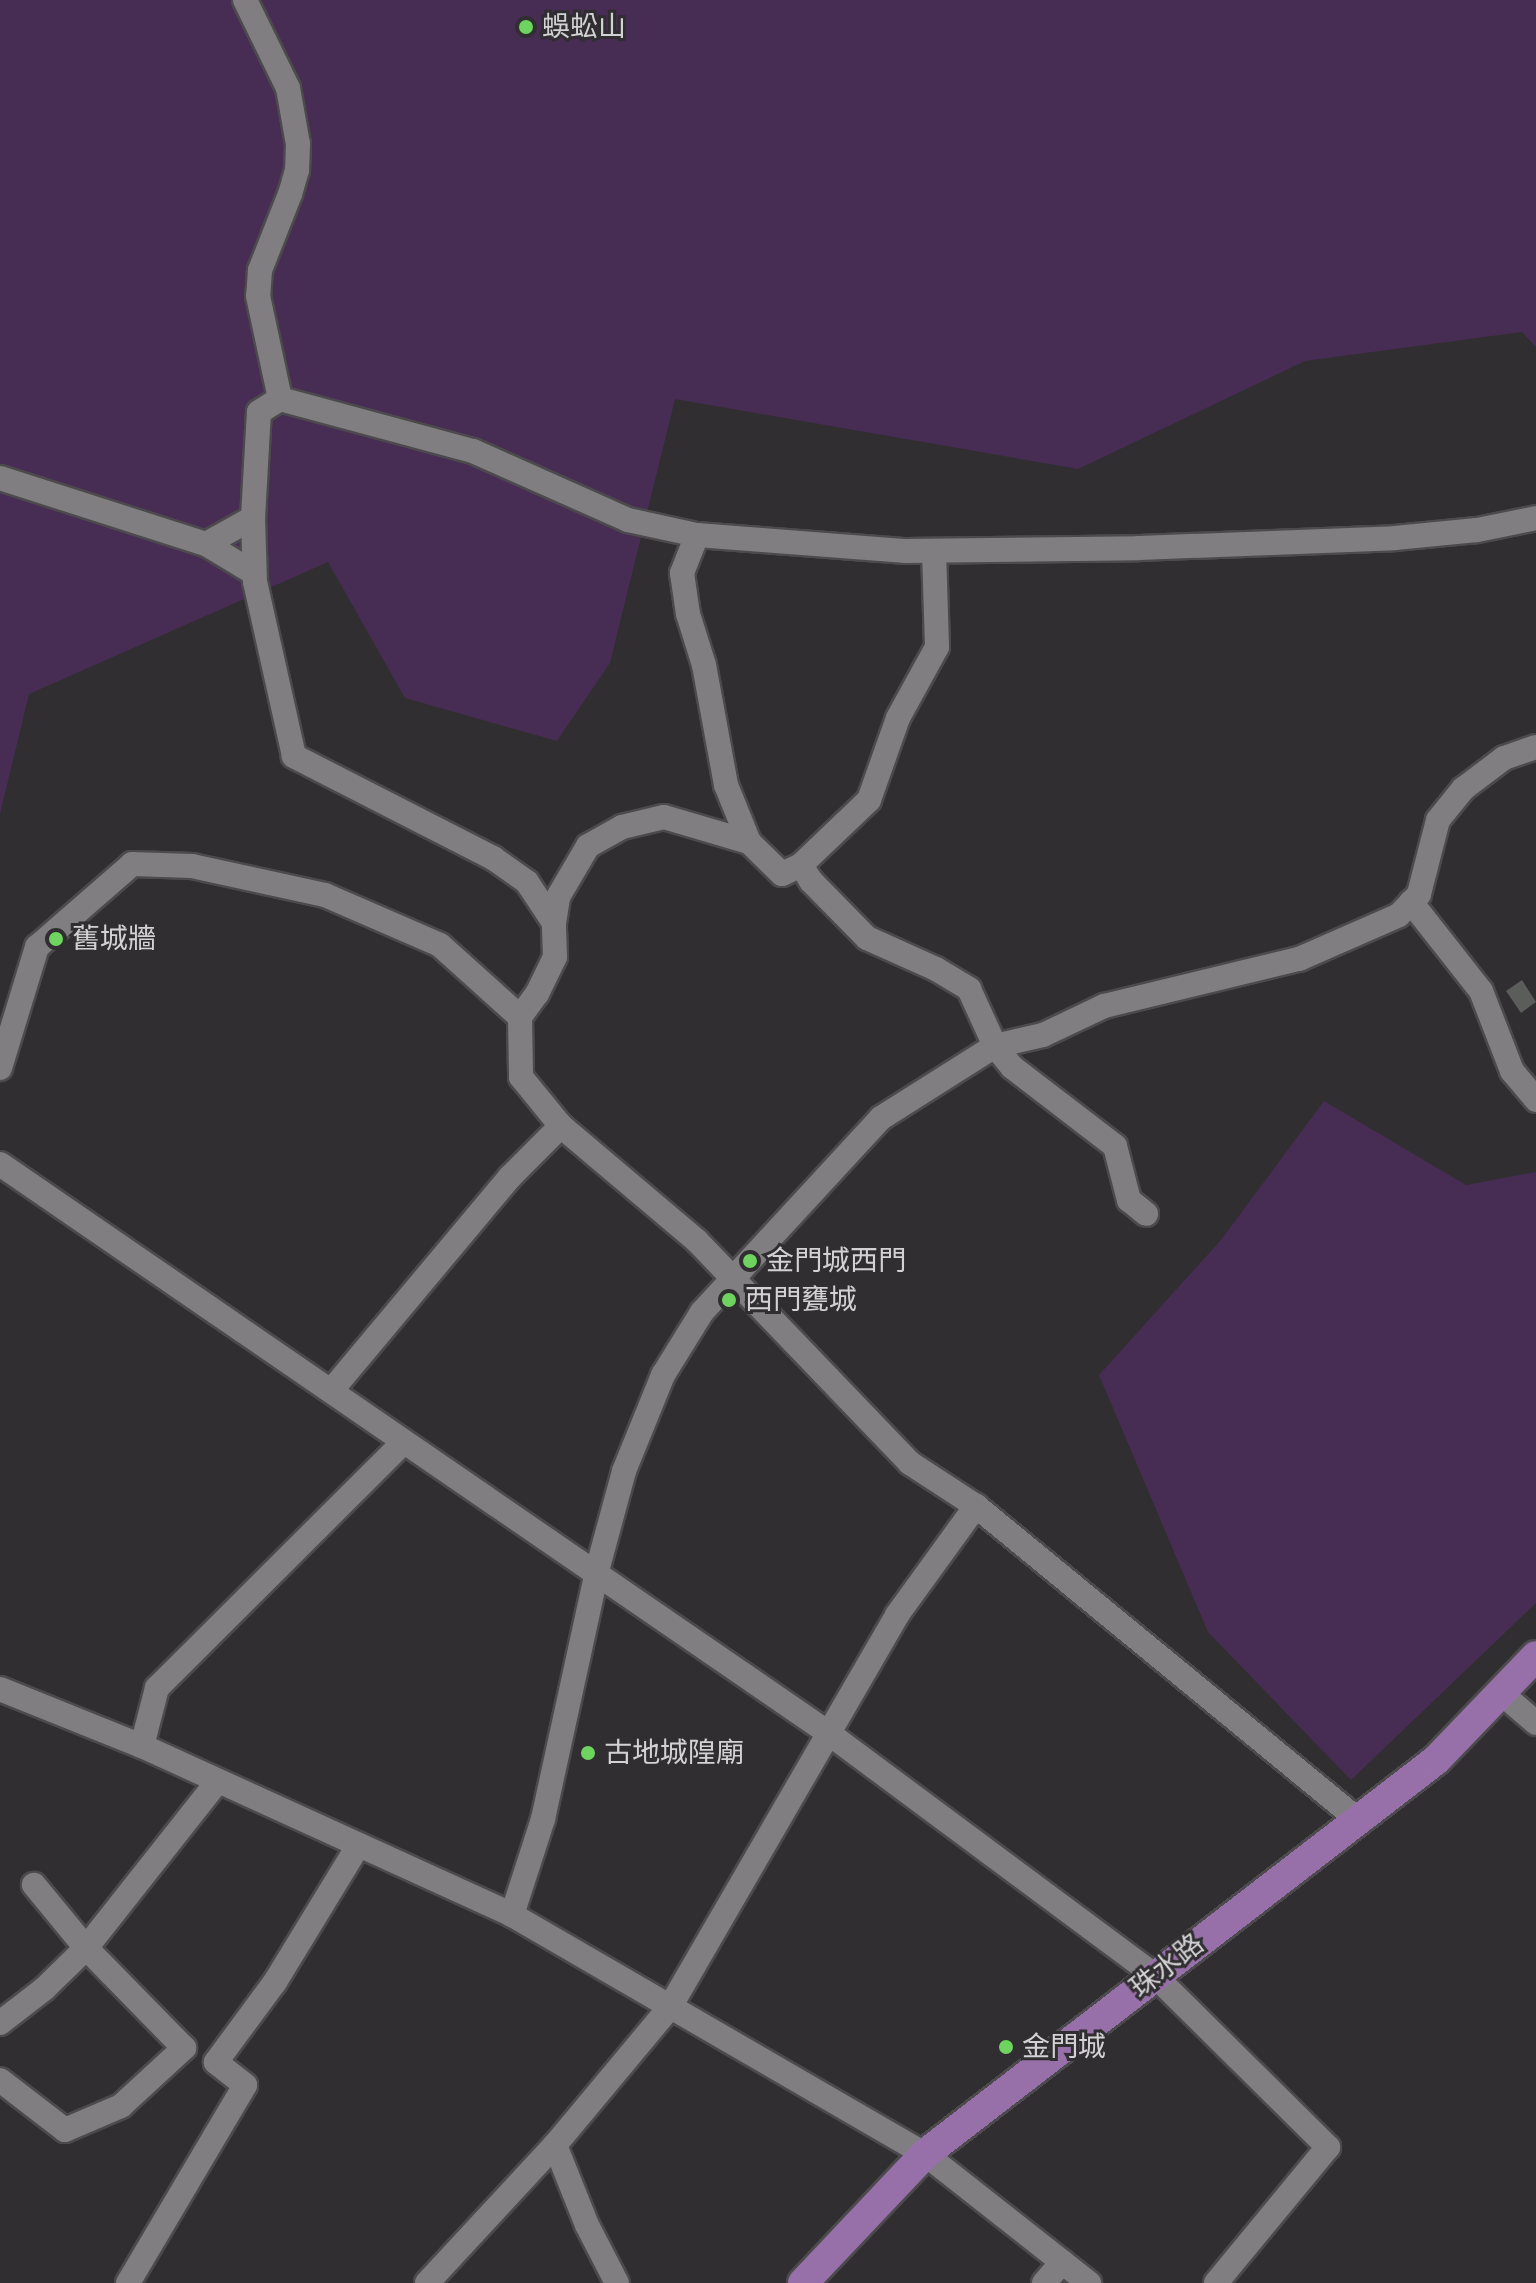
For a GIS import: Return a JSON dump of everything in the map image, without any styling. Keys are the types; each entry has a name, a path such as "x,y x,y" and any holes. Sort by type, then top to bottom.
{"main road":[{"name":"珠水路","path":"803,2283 925,2154 1436,1760 1536,1656"}],"street":[{"path":"245,0 288,88 298,144 297,170 260,270 258,296 280,399"},
{"path":"554,923 527,882 493,858 294,756 254,573 253,518 259,412 280,399 473,451 628,520 697,535 934,551 1139,548 1395,538 1477,530 1536,518"},
{"path":"0,478 206,544 254,573"},
{"path":"206,544 253,518"},
{"path":"697,535 682,573 688,614 704,665 726,785 749,842 782,874 801,865 869,800 898,718 937,647 934,551"},
{"path":"512,1915 543,1819 596,1573 624,1471 663,1375 702,1312 881,1118 995,1046 1043,1035 1104,1006 1299,959 1399,915 1419,894 1438,820 1463,789 1504,758 1536,747"},
{"path":"749,842 664,817 622,827 588,846 558,897 554,923 555,957 537,994 520,1017 521,1077 561,1126 697,1241 732,1281 910,1463 976,1506 1358,1820"},
{"path":"0,1068 37,947 132,864 192,866 325,895 440,945 520,1017"},
{"path":"801,865 811,881 867,938 936,969 969,989 995,1046 1012,1067 1115,1146 1129,1200 1146,1214"},
{"path":"1411,902 1481,991 1512,1071 1536,1100"},
{"path":"331,1391 500,1188 561,1126"},
{"path":"0,1164 827,1732 1154,1975 1328,2147 1216,2283"},
{"path":"142,1746 157,1688 403,1443"},
{"path":"427,2283 555,2145 670,2007 897,1615 976,1506"},
{"path":"0,1689 142,1746 512,1915 925,2154 1089,2283"},
{"path":"1501,1693 1536,1723"},
{"path":"0,2023 44,1989 86,1948 217,1782"},
{"path":"128,2283 245,2085 216,2062 275,1982 358,1846"},
{"path":"0,2080 65,2130 121,2106 184,2048 86,1948 34,1885"},
{"path":"555,2145 587,2225 617,2283"},
{"path":"1044,2283 1062,2262"}],"shaded area":[{"path":"0,0 1536,0 1536,347 1522,332 1305,361 1078,469 675,399 610,663 557,741 405,698 328,562 29,694 0,814"},
{"path":"1324,1101 1466,1185 1536,1172 1536,1603 1351,1780 1208,1632 1099,1375 1221,1240"}],"building":[{"path":"1522,980 1536,1002 1521,1013 1506,991"}],"place":[{"name":"蜈蚣山","path":"526,27"},
{"name":"舊城牆","path":"56,939"},
{"name":"金門城西門","path":"750,1261"},
{"name":"西門甕城","path":"729,1300"},
{"name":"古地城隍廟","path":"588,1753"},
{"name":"金門城","path":"1006,2047"}]}
